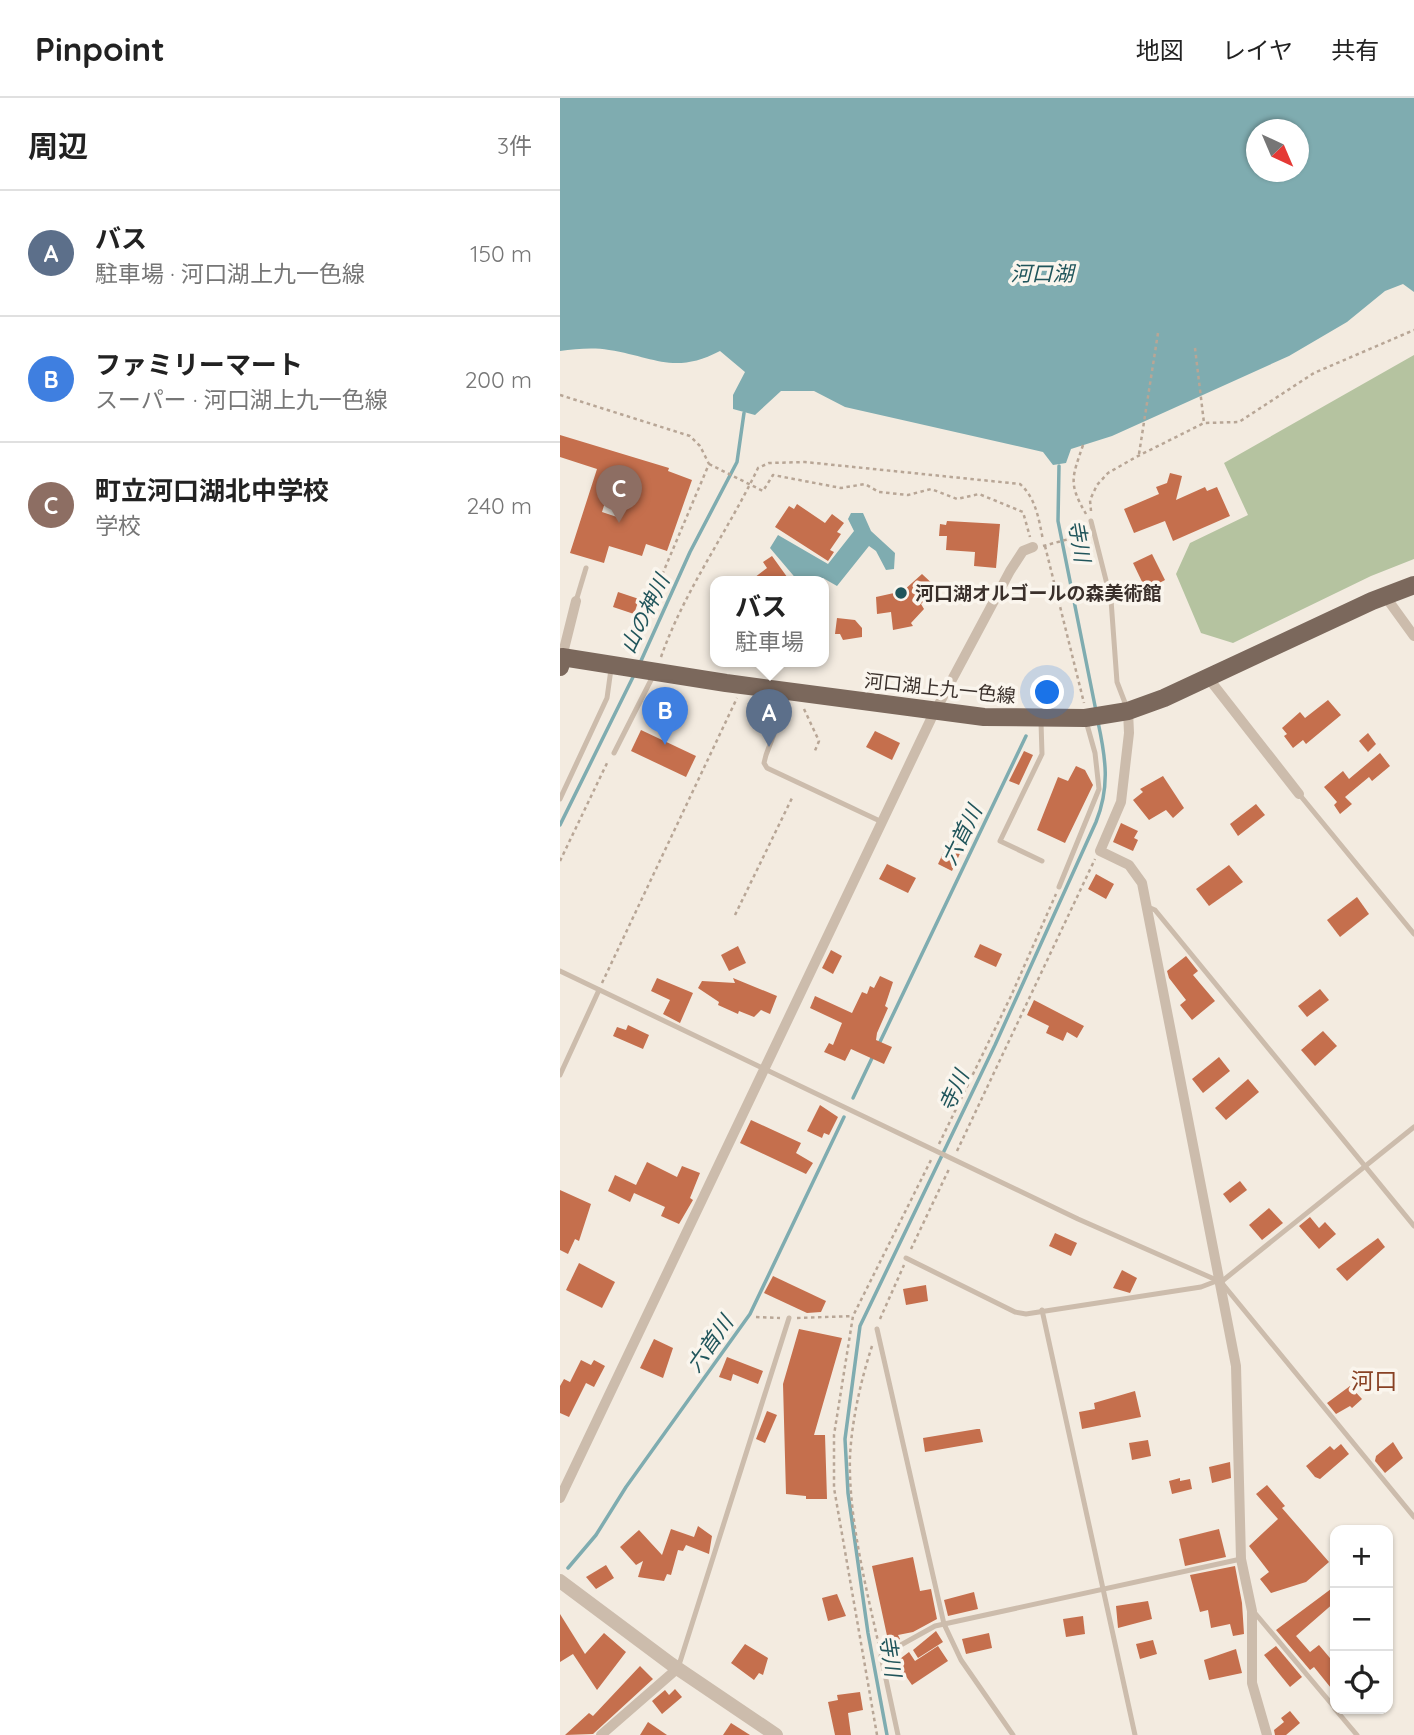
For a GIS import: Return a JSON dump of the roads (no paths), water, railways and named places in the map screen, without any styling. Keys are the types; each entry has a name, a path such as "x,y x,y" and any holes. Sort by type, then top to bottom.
{"main road":[{"name":"河口湖上九一色線","path":"561,660 617,663 796,697 934,711 1041,719 1122,712 1209,679 1414,585"}],"street":[{"path":"560,1498 934,711 1010,571 1023,551 1033,547"},
{"path":"1385,596 1414,636"},
{"path":"561,660 576,601"},
{"path":"1209,679 1298,794"},
{"path":"1122,712 1129,733 1121,802 1100,851 1129,865 1142,883 1147,906 1237,1384 1241,1559 1252,1611 1252,1683 1267,1735"},
{"path":"560,1581 678,1668 776,1735"},
{"path":"601,1735 678,1668"}],"lane":[{"path":"1092,524 1111,600 1122,712"},
{"path":"576,601 586,568"},
{"path":"560,799 607,698 617,663"},
{"path":"614,753 654,670"},
{"path":"796,697 764,764 767,768 882,822"},
{"path":"1059,887 1099,789 1087,714"},
{"path":"1041,719 1042,754 1000,841 1042,861"},
{"path":"1298,794 1414,934"},
{"path":"1147,906 1155,910 1414,1226"},
{"path":"560,971 1218,1282 1414,1517"},
{"path":"560,1075 599,990"},
{"path":"906,1258 1015,1312 1201,1287 1218,1282 1414,1126"},
{"path":"1042,1310 1135,1735"},
{"path":"678,1668 789,1318"},
{"path":"877,1329 944,1624 961,1660 1013,1735"},
{"path":"898,1735 881,1656 944,1624 1241,1559"},
{"path":"1252,1611 1330,1703"},
{"path":"1339,1714 1357,1735"}],"water":[{"name":"河口湖","path":"560,98 1414,98 1414,292 1403,284 1385,291 1347,322 1289,356 1112,436 1071,449 1066,463 1053,465 1043,452 845,407 814,391 781,391 755,415 733,409 733,395 745,372 720,351 690,362 677,363 603,349 560,351"},
{"path":"851,513 863,513 871,531 895,553 894,569 886,570 876,551 869,546 837,586 829,581 829,576 794,576 770,548 778,535 828,564 854,531 848,519"}],"waterway":[{"name":"山の神川","path":"640,663 690,552 737,462 744,413"},
{"name":"寺川","path":"1059,466 1058,521 1096,711"},
{"name":"山の神川","path":"560,825 635,673"},
{"name":"寺川","path":"887,1735 868,1633 848,1493 845,1439 860,1326 995,1045 1096,822 1105,785 1098,722"},
{"name":"六首川","path":"878,1046 1026,736"},
{"name":"六首川","path":"853,1098 873,1056"},
{"name":"六首川","path":"568,1568 596,1535 626,1487 750,1314 844,1117"}],"place":[{"name":"町立河口湖北中学校","path":"619,523"},
{"name":"河口湖オルゴールの森美術館","path":"901,593"},
{"name":"ファミリーマート","path":"665,745"},
{"name":"バス","path":"769,747"}],"district":[{"name":"河口","path":"1374,1381"}]}
